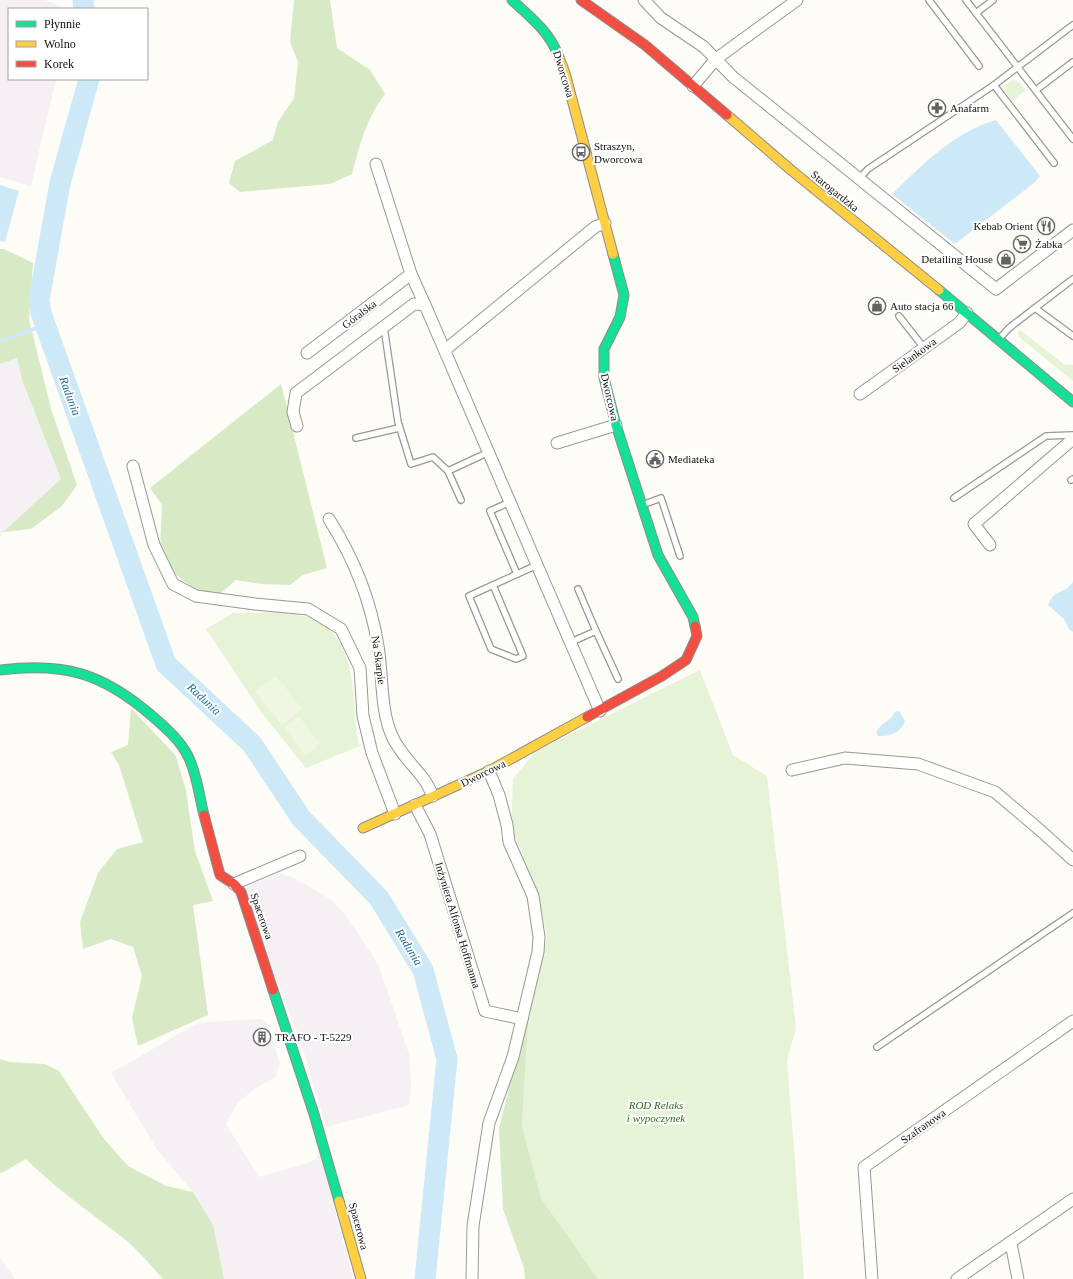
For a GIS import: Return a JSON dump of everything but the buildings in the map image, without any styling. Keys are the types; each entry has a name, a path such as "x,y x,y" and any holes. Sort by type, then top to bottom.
{"street":[{"name":"Dworcowa","path":"362,828 489,771 600,711 686,660 697,636 693,617 661,563 641,506 616,425 604,378 604,349 620,317 624,294 559,54 554,42 543,29 512,0"},
{"name":"Starogardzka","path":"581,0 645,45 791,170 967,313 1073,402"},
{"path":"644,0 661,18 704,47 733,77 996,289 1073,230"},
{"path":"693,86 716,59 797,0"},
{"path":"376,164 410,274 445,350 600,711"},
{"path":"445,350 595,227 605,223"},
{"name":"Góralska","path":"307,353 410,274"},
{"path":"297,426 293,412 296,393 414,304 425,306"},
{"name":"Sielankowa","path":"860,394 960,322 967,313"},
{"path":"557,443 616,425"},
{"path":"990,545 974,524 1073,439"},
{"path":"133,466 154,545 173,584 196,596 308,609 341,629 360,668 363,716 369,741 395,814"},
{"name":"Na Skarpie","path":"329,519 346,547 369,607 378,645 386,719 392,737 404,756 423,778 433,796"},
{"name":"Spacerowa","path":"0,670 22,666 47,666 80,672 106,683 141,706 177,738 190,760 220,875 234,884 241,892 297,1060 361,1279"},
{"path":"792,770 845,758 918,764 995,792 1073,860"},
{"path":"472,1279 473,1226 489,1124 513,1057 538,952 539,937 533,896 509,842 507,825 489,771"},
{"name":"Inżyniera Alfonsa Hoffmanna","path":"414,805 430,834 485,1011 522,1019"},
{"path":"234,884 300,856"},
{"name":"Szafranowa","path":"872,1279 864,1167 1073,1021"},
{"path":"957,1279 1073,1199"},
{"path":"1011,1243 1018,1279"}],"lane":[{"path":"929,0 980,66"},
{"path":"966,0 1073,139"},
{"path":"976,13 993,0"},
{"path":"859,179 868,169 994,85 1073,25"},
{"path":"1036,90 1073,62"},
{"path":"994,85 1054,163"},
{"path":"998,340 1009,328 1073,280"},
{"path":"1035,308 1073,336"},
{"path":"899,316 924,348"},
{"path":"384,327 399,428 411,464 433,457 448,471 461,500"},
{"path":"356,438 399,428"},
{"path":"954,498 1046,436 1073,435"},
{"path":"448,471 489,452"},
{"path":"641,506 661,498 680,556"},
{"path":"510,502 490,511 517,574"},
{"path":"493,585 523,656 516,659 492,649 469,596 493,585 517,574 538,565"},
{"path":"578,589 618,679"},
{"path":"571,642 596,631"},
{"path":"877,1047 1073,913"}],"shaded area":[{"path":"0,0 45,0 60,6 60,8 8,8 8,80 56,80 31,186 0,177"},
{"path":"17,358 22,380 61,479 3,532 0,537 0,364"},
{"path":"282,874 294,878 332,900 347,917 378,964 409,1054 411,1088 409,1105 326,1127 300,1039 276,979 245,888 273,875"},
{"path":"261,1019 266,1022 280,1063 276,1077 256,1088 237,1103 226,1124 259,1177 311,1162 317,1157 319,1149 353,1279 224,1279 212,1225 193,1192 158,1151 111,1073 198,1023"},
{"path":"0,1258 15,1279 0,1279"}],"green space":[{"path":"294,0 330,0 337,48 370,70 385,94 368,122 352,174 330,184 240,192 229,183 235,161 273,140 278,122 294,98 298,62 290,42"},
{"path":"1012,80 1018,81 1026,90 1012,101 1005,91 1006,85"},
{"path":"0,249 4,249 33,263 29,319 51,409 77,485 62,506 31,529 3,532 61,479 22,380 17,358 0,364"},
{"path":"1020,330 1065,365 1073,365 1073,381 1019,337 1018,333"},
{"path":"281,384 327,568 303,575 290,585 261,584 236,580 220,594 194,589 175,574 160,549 162,505 150,488"},
{"path":"233,613 274,613 298,615 317,621 331,632 341,645 348,662 352,679 357,735 360,746 306,768 261,712 206,629"},
{"name":"ROD Relaks i wypoczynek","path":"700,670 733,755 767,776 796,1028 787,1060 804,1279 598,1279 541,1198 522,1125 529,1006 547,938 539,895 511,826 513,779 535,752"},
{"path":"276,675 302,709 282,725 255,691"},
{"path":"131,708 176,756 186,791 195,851 213,901 193,905 208,1015 138,1046 132,1018 142,976 133,947 111,939 83,949 80,922 98,873 117,849 143,842 119,765 111,752 128,745"},
{"path":"299,716 320,744 305,756 284,727"},
{"path":"529,1006 522,1125 541,1198 598,1279 525,1279 524,1268 503,1209 499,1129"},
{"path":"0,1059 10,1062 45,1064 59,1071 104,1139 128,1166 166,1186 193,1192 213,1225 224,1279 163,1279 127,1241 63,1191 26,1159 0,1174"}],"water":[{"path":"996,120 1040,176 1034,183 955,244 892,194 927,161 953,141 981,125"},
{"path":"0,185 19,191 5,242 0,241"},
{"path":"1073,582 1073,632 1069,629 1064,619 1048,605 1054,596 1066,589"},
{"path":"899,711 905,721 901,728 891,735 878,736 876,732 878,729 891,718 895,712"}],"waterway":[{"name":"Radunia","path":"83,0 84,8"},
{"name":"Radunia","path":"89,80 60,183 39,300 41,313 166,664 252,744 301,818 379,898 423,970 447,1059 425,1279"},
{"path":"0,341 45,325"}],"traffic: fast":[{"path":"512,0 550,39 558,55"},
{"path":"613,254 624,295 620,317 604,349 604,378 616,425 658,555 693,617 695,626"},
{"path":"939,290 1073,402"},
{"path":"0,670 44,668 81,674 99,680 116,689 133,701 167,729 185,750 194,770 204,815"},
{"path":"273,990 314,1114 339,1201"}],"traffic: slow":[{"path":"558,55 565,73 613,254"},
{"path":"727,115 791,170 939,290"},
{"path":"363,828 489,771 587,717"},
{"path":"339,1201 361,1279"}],"traffic: jam":[{"path":"581,0 645,45 727,115"},
{"path":"587,717 662,676 686,660 697,636 695,626"},
{"path":"204,815 220,875 234,884 241,892 273,990"}],"place":[{"name":"Anafarm","path":"937,108"},
{"name":"Straszyn, Dworcowa","path":"581,152"},
{"name":"Kebab Orient","path":"1046,226"},
{"name":"Żabka","path":"1022,244"},
{"name":"Detailing House","path":"1006,259"},
{"name":"Auto stacja 66","path":"877,306"},
{"name":"Mediateka","path":"655,459"},
{"name":"TRAFO - T-5229","path":"262,1037"}]}
